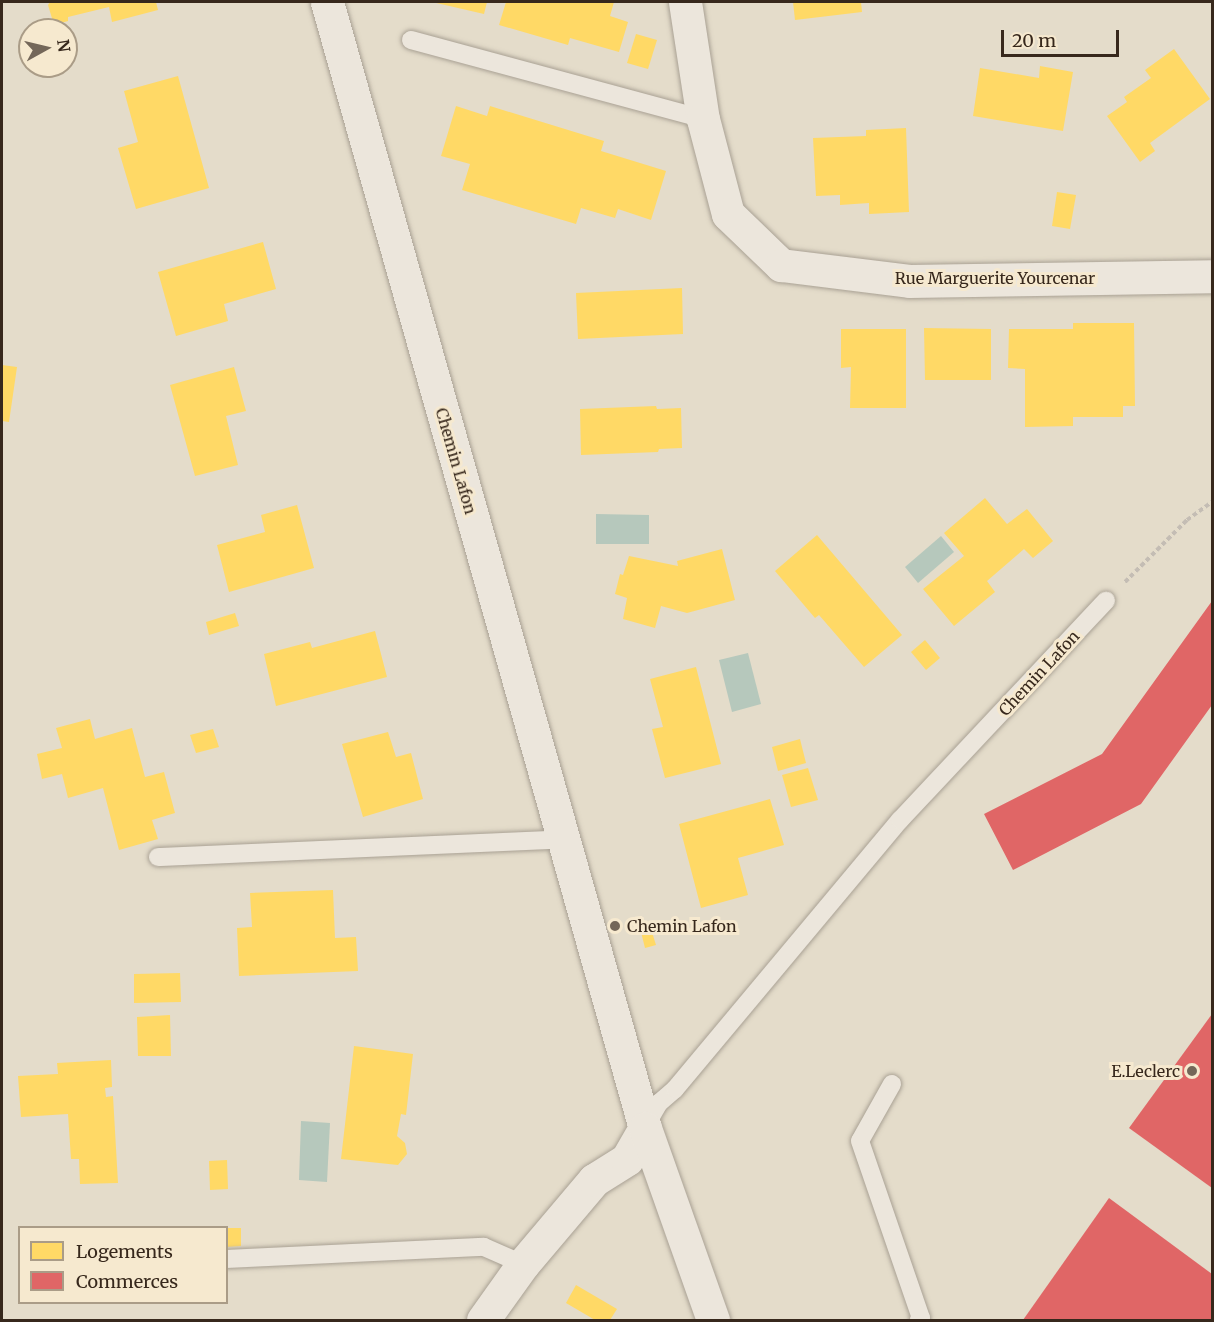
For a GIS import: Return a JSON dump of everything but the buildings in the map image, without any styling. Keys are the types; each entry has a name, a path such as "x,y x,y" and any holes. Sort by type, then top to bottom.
{"street":[{"name":"Chemin Lafon","path":"327,2 645,1128 713,1320"},
{"name":"Rue Marguerite Yourcenar","path":"685,2 703,119 728,214 781,265 909,281 1212,276"},
{"path":"483,1320 523,1264 594,1180 603,1172 627,1159 645,1128"}],"lane":[{"path":"411,40 703,119"},
{"name":"Chemin Lafon","path":"645,1128 659,1103 675,1089 900,820 1106,601"},
{"path":"158,857 563,839"},
{"path":"892,1083 860,1141 920,1320"},
{"path":"228,1259 484,1247 523,1264"}],"path":[{"path":"1106,601 1187,520 1212,502"}],"shaded area":[{"path":"596,514 649,515 649,544 596,544"},
{"path":"941,536 954,552 918,583 905,567"},
{"path":"748,653 761,704 732,712 719,660"},
{"path":"301,1121 330,1123 327,1182 299,1180"}],"place":[{"name":"Chemin Lafon","path":"615,926"},
{"name":"E.Leclerc","path":"1192,1071"}]}
